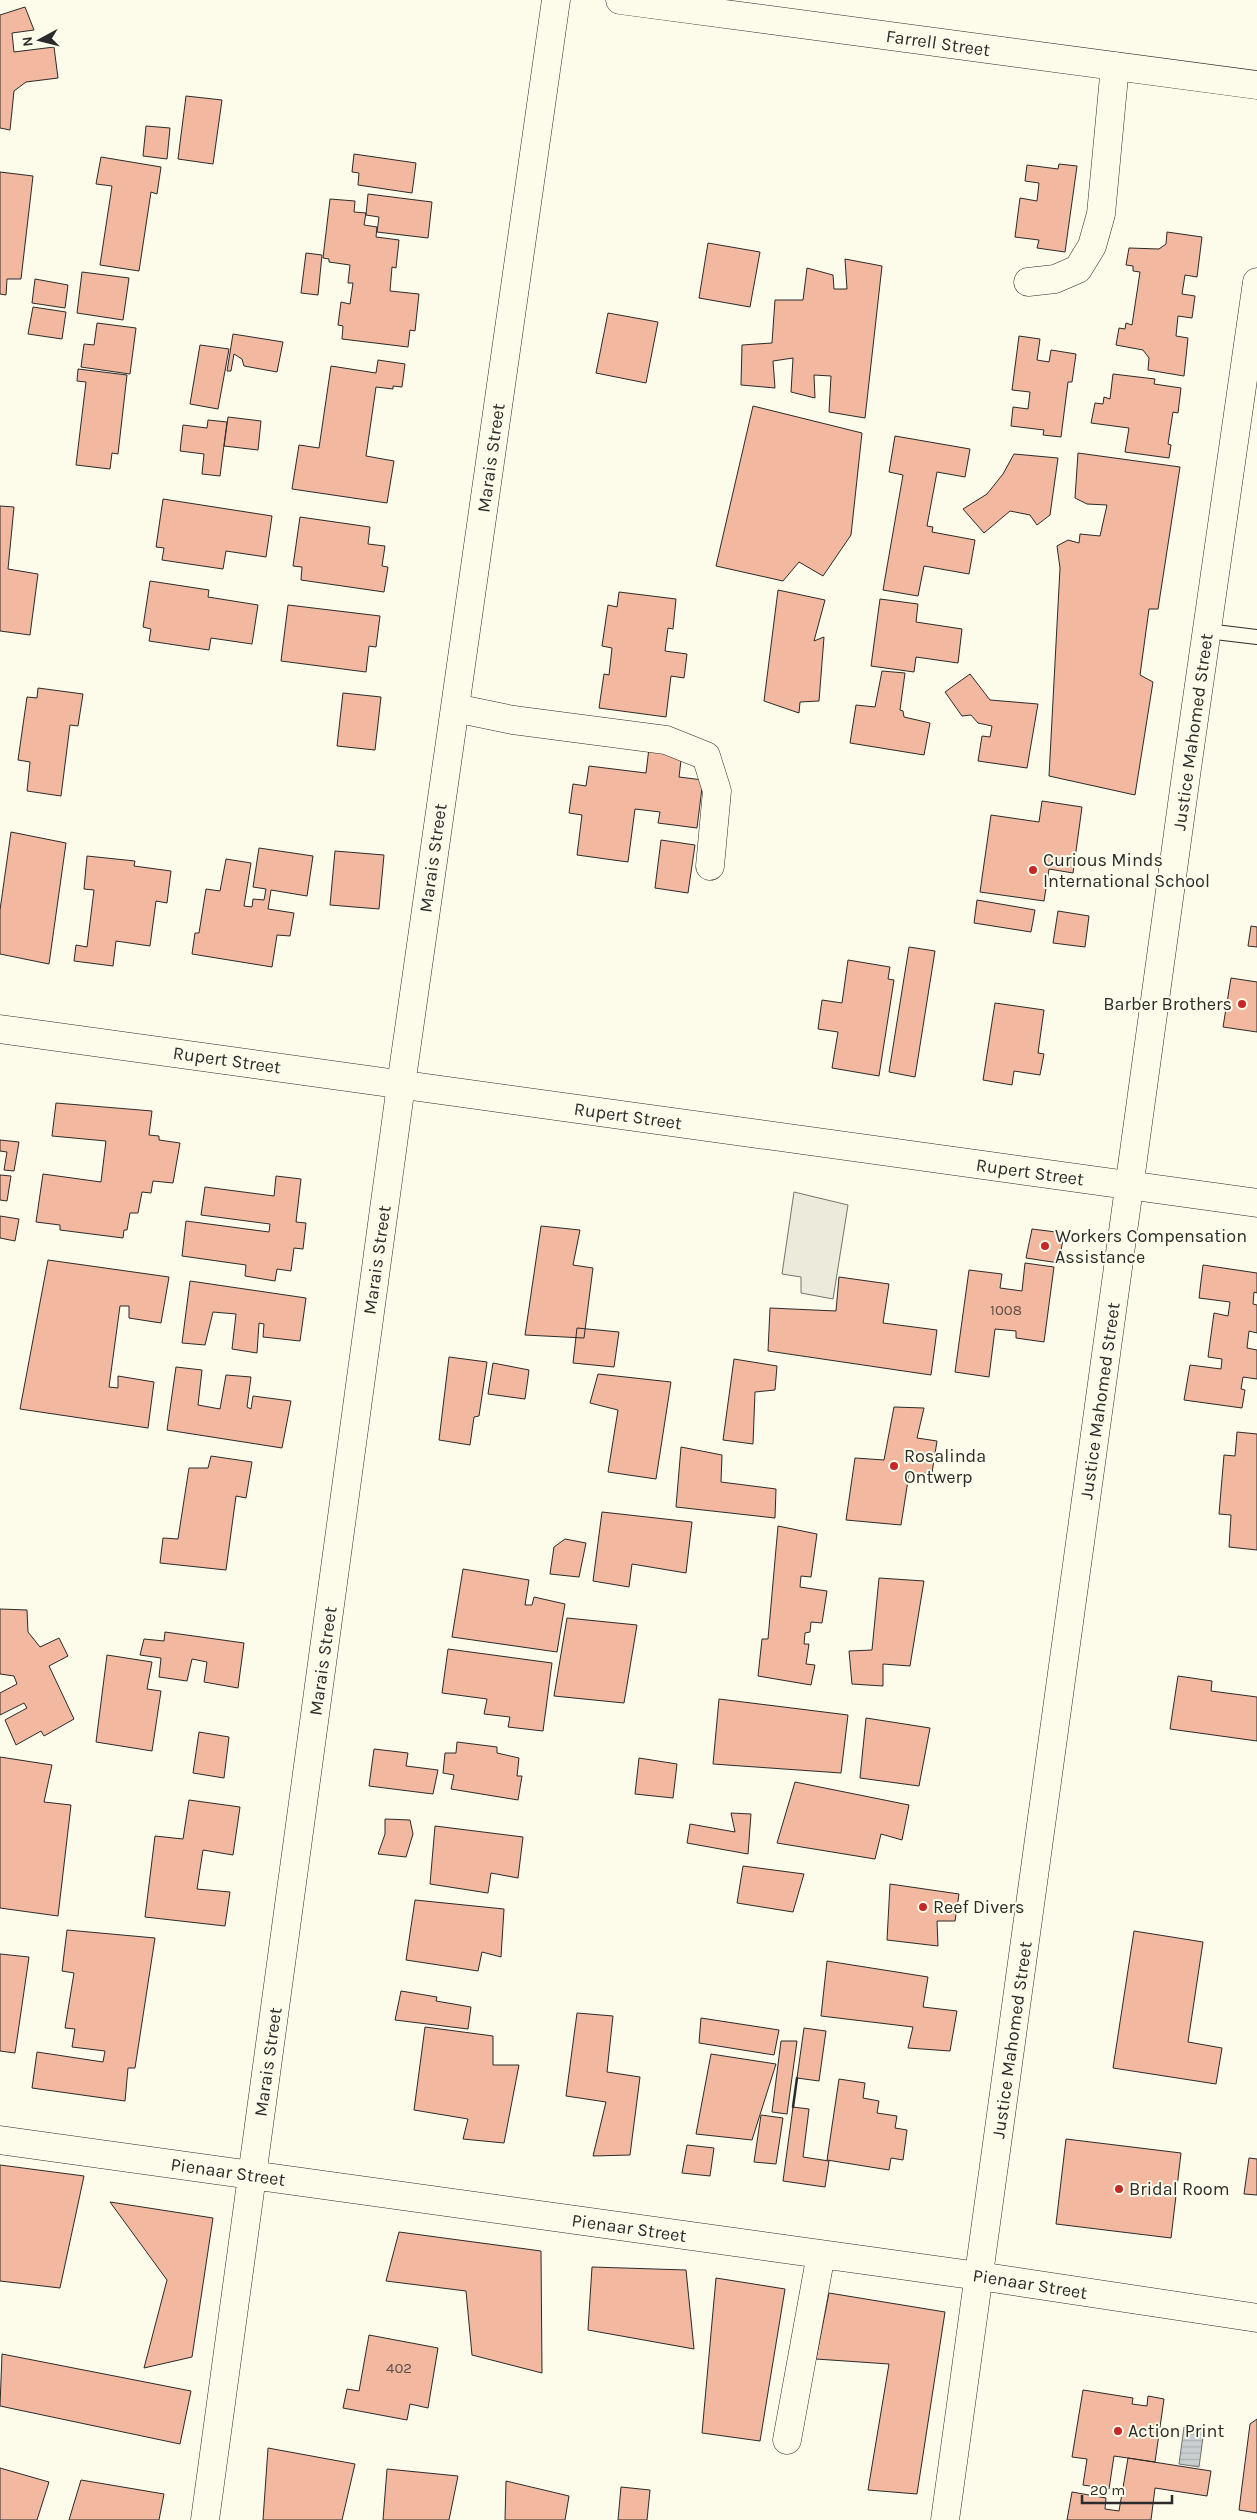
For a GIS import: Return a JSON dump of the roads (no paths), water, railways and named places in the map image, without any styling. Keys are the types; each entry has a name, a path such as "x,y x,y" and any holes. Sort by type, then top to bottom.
{"street":[{"name":"Marais Street","path":"205,2520 401,1084 556,0"},
{"name":"Farrell Street","path":"620,0 1257,86"},
{"path":"1028,282 1055,279 1078,269 1092,246 1101,214 1115,66"},
{"name":"Justice Mahomed Street","path":"945,2520 1257,282"},
{"path":"455,708 513,720 666,740 706,756 716,791 710,866"},
{"name":"Rupert Street","path":"0,1029 1257,1203"},
{"name":"Pienaar Street","path":"0,2140 979,2276 1257,2318"},
{"path":"787,2440 821,2254"}],"lane":[{"path":"1207,632 1257,637"}],"place":[{"name":"Curious Minds International School","path":"1033,870"},
{"name":"Barber Brothers","path":"1242,1004"},
{"name":"Workers Compensation Assistance","path":"1045,1246"},
{"name":"Rosalinda Ontwerp","path":"894,1466"},
{"name":"Reef Divers","path":"923,1907"},
{"name":"Bridal Room","path":"1119,2189"},
{"name":"Action Print","path":"1118,2431"}]}
